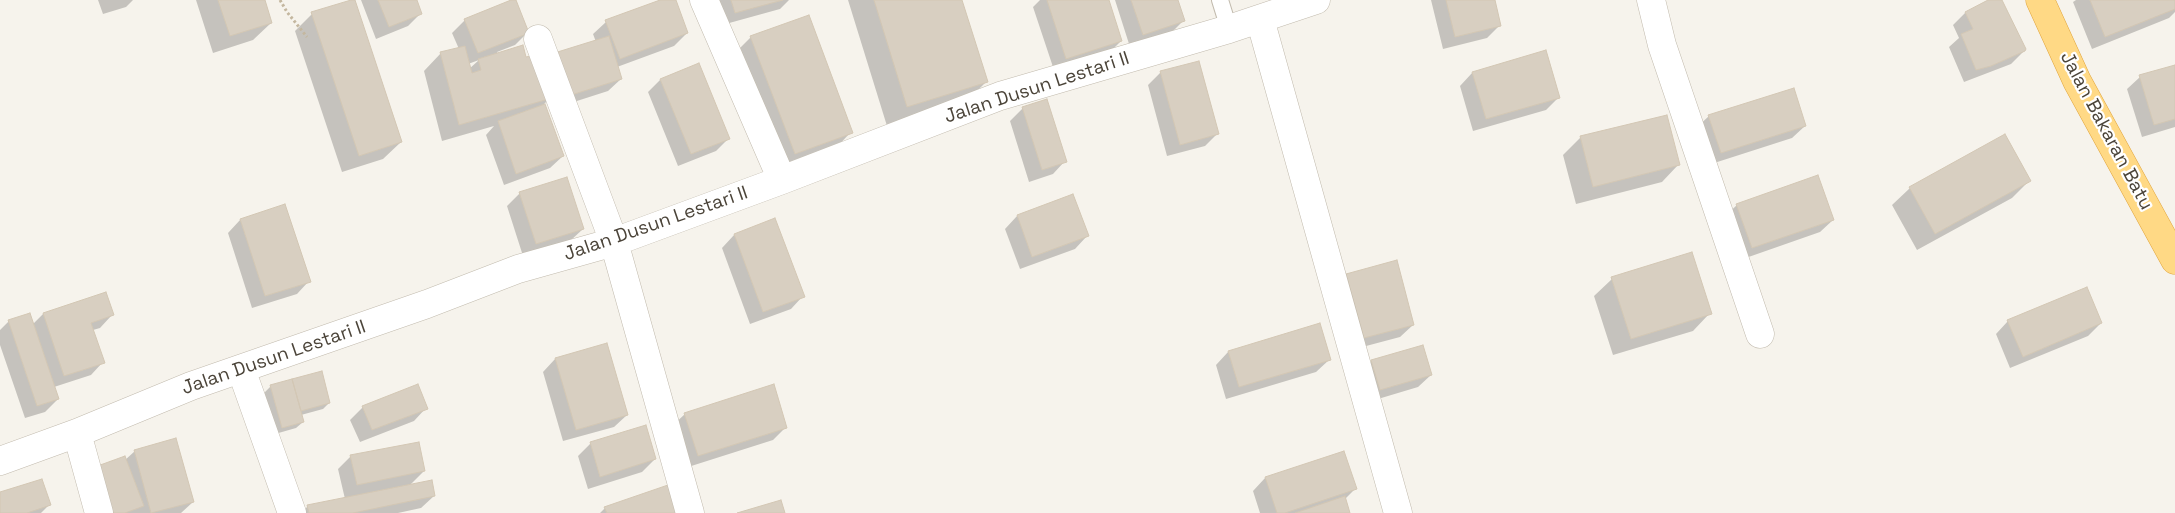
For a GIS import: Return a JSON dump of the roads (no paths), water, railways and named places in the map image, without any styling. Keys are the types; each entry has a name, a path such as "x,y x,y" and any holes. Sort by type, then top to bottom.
{"highway":[{"name":"Jalan Bakaran Batu","path":"2040,0 2077,81 2175,260"}],"street":[{"path":"704,0 782,180"},
{"name":"Jalan Dusun Lestari II","path":"0,461 78,433 191,386 428,304 518,269 614,242 1000,96 1229,29 1316,0"},
{"path":"1651,0 1662,45 1760,334"},
{"path":"1260,19 1398,513"},
{"path":"538,39 614,242 690,513"},
{"path":"241,369 292,513"},
{"path":"78,433 99,513"}],"lane":[{"path":"1220,0 1229,29"}]}
